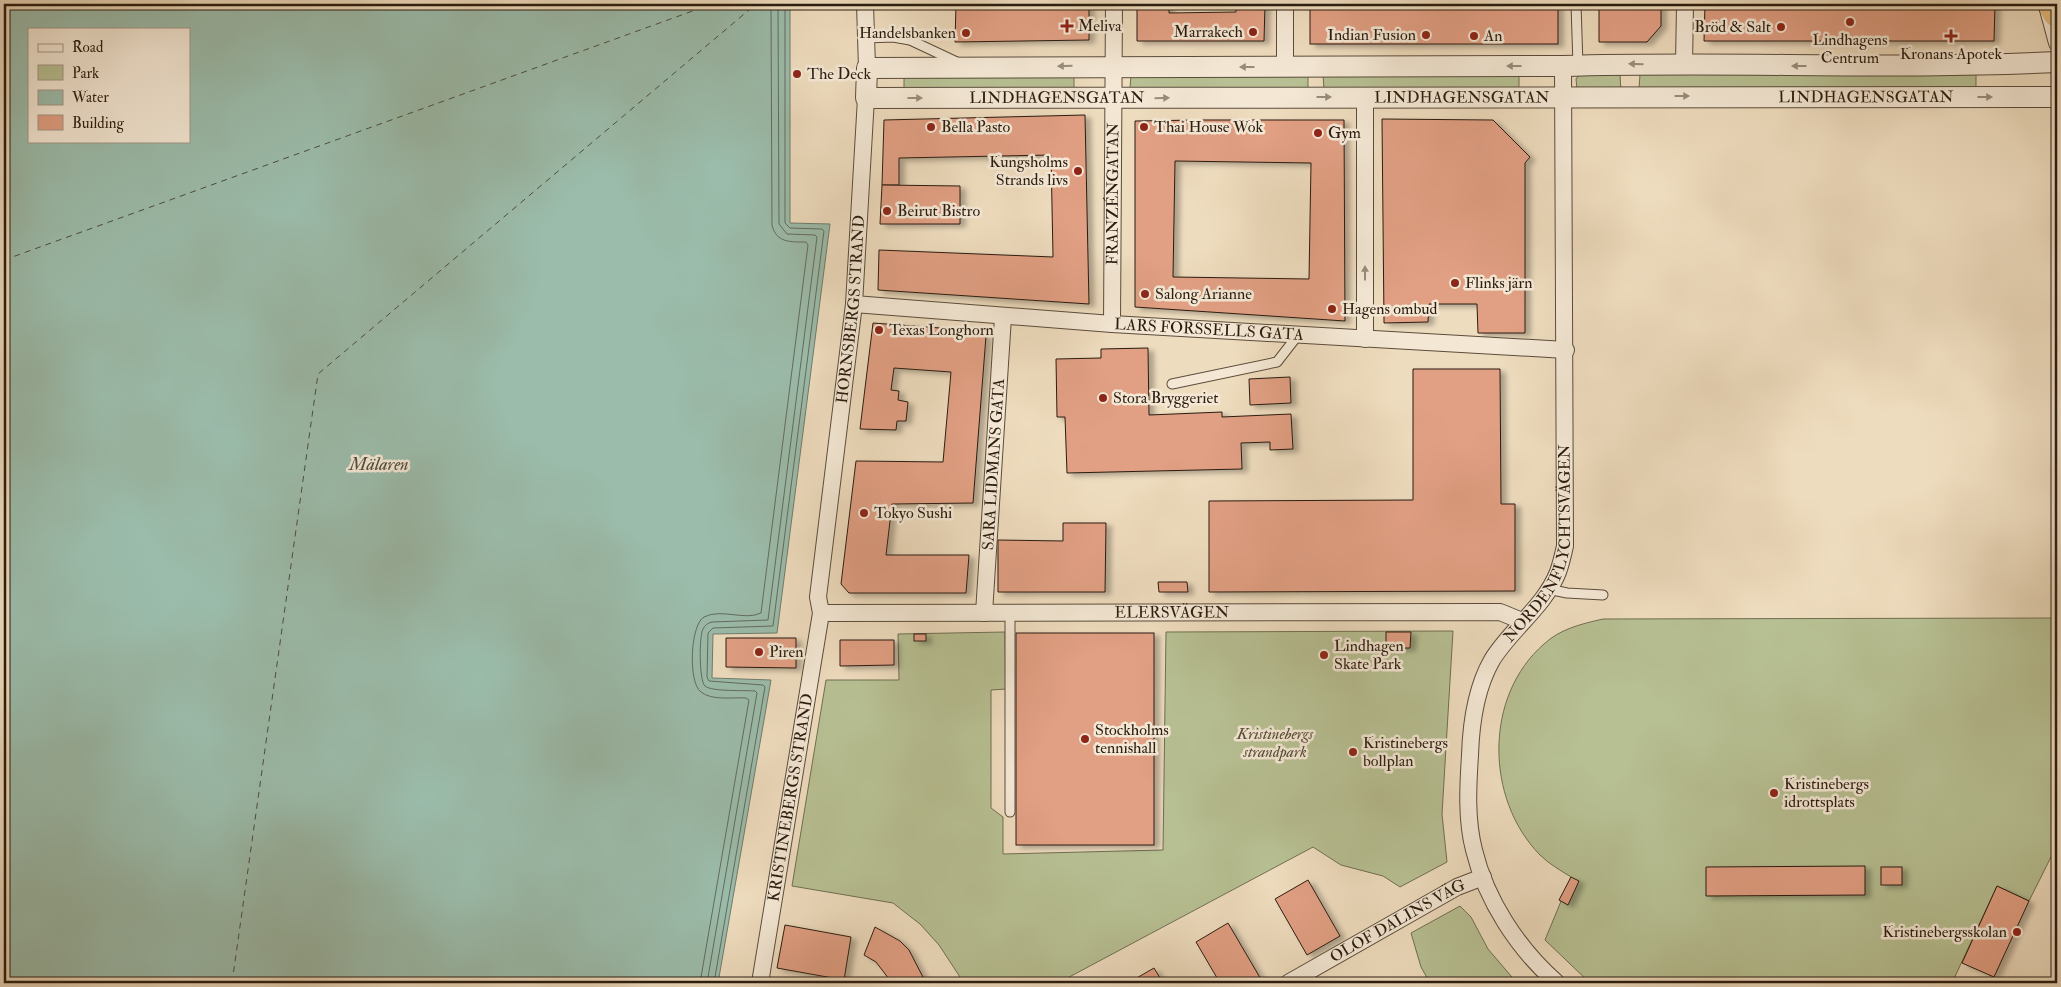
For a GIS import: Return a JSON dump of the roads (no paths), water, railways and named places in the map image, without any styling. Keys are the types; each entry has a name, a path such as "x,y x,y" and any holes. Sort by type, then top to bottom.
{"highway":[{"path":"2052,4 2057,12"}],"street":[{"name":"HORNSBERGS STRAND","path":"822,613 818,597 854,304 866,98 865,4"},
{"name":"FRANZÉNGATAN","path":"1112,324 1114,4"},
{"path":"1285,4 1285,67"},
{"path":"1684,66 1685,4"},
{"path":"2047,4 2057,42"},
{"name":"LINDHAGENSGATAN","path":"867,68 1570,66 1632,64 1684,66 1985,66 2057,62"},
{"name":"NORDENFLYCHTSVÄGEN","path":"1557,983 1532,960 1518,941 1505,922 1483,877 1474,850 1468,794 1470,738 1477,696 1492,660 1558,573 1566,546 1564,98 1570,66"},
{"name":"LINDHAGENSGATAN","path":"866,98 2057,96"},
{"path":"1365,97 1365,339"},
{"name":"LARS FORSSELLS GATA","path":"854,304 1112,324 1566,350"},
{"name":"SARA LIDMANS GATA","path":"984,613 1003,316"},
{"name":"ELERSVÄGEN","path":"822,613 1500,612 1522,621"},
{"name":"KRISTINEBERGS STRAND","path":"760,983 822,613"},
{"name":"OLOF DALINS VÄG","path":"1288,983 1457,887 1483,877"}],"lane":[{"path":"1570,66 1576,4"},
{"path":"866,38 893,37 910,40 968,67"},
{"path":"1172,384 1277,362 1298,335"},
{"path":"1548,588 1567,593 1604,595"},
{"path":"1010,613 1010,812"}],"water":[{"name":"Mälaren","path":"4,4 790,4 790,223 830,224 777,633 713,634 712,678 771,680 718,983 4,983"}],"place":[{"name":"Lindhagens Centrum","path":"1850,22"},
{"name":"Meliva","path":"1067,26"},
{"name":"Bröd & Salt","path":"1781,27"},
{"name":"Marrakech","path":"1253,32"},
{"name":"Handelsbanken","path":"966,33"},
{"name":"Indian Fusion","path":"1426,35"},
{"name":"An","path":"1474,36"},
{"name":"Kronans Apotek","path":"1951,36"},
{"name":"The Deck","path":"797,74"},
{"name":"Bella Pasto","path":"931,127"},
{"name":"Thai House Wok","path":"1144,127"},
{"name":"Gym","path":"1318,133"},
{"name":"Kungsholms Strands livs","path":"1078,171"},
{"name":"Beirut Bistro","path":"887,211"},
{"name":"Flinks järn","path":"1455,283"},
{"name":"Salong Arianne","path":"1145,294"},
{"name":"Hagens ombud","path":"1332,309"},
{"name":"Texas Longhorn","path":"879,330"},
{"name":"Stora Bryggeriet","path":"1103,398"},
{"name":"Tokyo Sushi","path":"864,513"},
{"name":"Piren","path":"759,652"},
{"name":"Lindhagen Skate Park","path":"1324,655"},
{"name":"Stockholms tennishall","path":"1085,739"},
{"name":"Kristinebergs bollplan","path":"1353,752"},
{"name":"Kristinebergs idrottsplats","path":"1774,793"},
{"name":"Kristinebergsskolan","path":"2017,932"}],"park label":[{"name":"Kristinebergs strandpark","path":"1275,743"}]}
